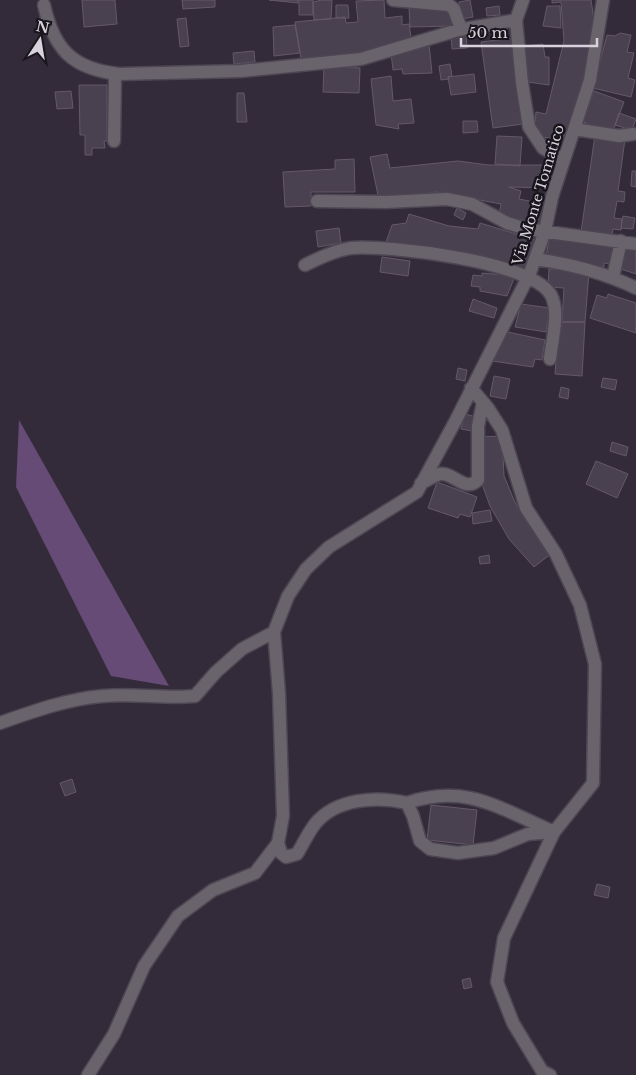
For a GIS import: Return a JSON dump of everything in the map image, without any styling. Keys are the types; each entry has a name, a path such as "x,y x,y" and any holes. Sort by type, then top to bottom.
{"street":[{"path":"393,0 449,5 454,8 460,30"},
{"path":"523,0 516,20 522,83 529,127 543,148 564,160"},
{"name":"Via Monte Tomatico","path":"421,483 456,420 535,259 545,231 552,197 590,80 603,0"},
{"path":"44,5 47,22 60,50 80,64 98,71 119,74 241,71 310,62 361,59 460,30 516,20"},
{"path":"114,141 115,79 119,74"},
{"path":"574,129 619,136 633,134"},
{"path":"317,201 456,200 472,204 507,223 526,229 636,244"},
{"path":"613,277 621,241"},
{"path":"305,266 320,257 351,248 450,255 505,269 527,278 550,293 555,303 550,359"},
{"path":"535,259 573,264 613,277 636,288"},
{"path":"471,388 502,430 526,508 556,554 580,605 595,664 593,783 554,832 504,938 497,982 513,1024 542,1071 550,1075"},
{"path":"88,1075 114,1034 144,966 178,916 213,890 255,873 278,843 283,816 279,693 274,632 288,596 306,569 329,546 417,492 421,483 440,474 450,476 467,484 473,484 478,480 478,426 483,402"},
{"path":"0,723 79,699 105,695 170,698 195,696 216,672 242,649 274,632"},
{"path":"278,843 281,853 286,858 297,854 316,822 346,802 389,799 407,803 428,796 458,795 481,799 554,832"},
{"path":"407,803 420,841 430,848 458,853 494,848 528,834 554,832"}],"shaded area":[{"path":"19,420 169,686 111,676 16,487"}],"building":[{"path":"82,0 115,0 117,24 84,27"},
{"path":"182,0 215,0 215,7 183,9"},
{"path":"269,0 298,0 298,3"},
{"path":"299,0 313,0 313,15 299,15"},
{"path":"332,0 331,19 314,20 313,2"},
{"path":"384,0 385,18 402,16 402,25 409,24 411,37 406,43 372,52 301,59 295,22 345,17 346,23 358,22 356,1"},
{"path":"470,0 473,17 462,19 459,2"},
{"path":"552,0 591,0 594,20 591,50 568,141 542,137 535,129 536,112 546,114 564,41 561,2 552,3"},
{"path":"336,5 348,5 349,18 336,18"},
{"path":"499,6 500,15 487,16 486,8"},
{"path":"547,6 560,6 561,28 543,26"},
{"path":"409,7 448,9 453,26 410,27"},
{"path":"186,18 189,46 180,47 177,19"},
{"path":"295,25 300,53 274,56 273,27"},
{"path":"466,33 467,48 452,49 451,34"},
{"path":"620,33 631,35 627,52 634,53 628,78 635,80 631,97 593,88 607,35 615,36"},
{"path":"513,38 523,124 493,128 481,42"},
{"path":"429,44 432,73 403,74 402,69 393,70 391,53"},
{"path":"543,44 545,57 549,57 549,85 528,82 524,46"},
{"path":"254,51 255,62 234,64 233,53"},
{"path":"450,64 452,76 448,77 449,79 441,80 439,66"},
{"path":"324,66 360,68 359,93 323,92"},
{"path":"474,74 476,92 451,95 448,77"},
{"path":"391,76 393,101 411,99 414,123 398,124 399,129 376,125 371,79"},
{"path":"79,85 107,85 107,141 104,141 105,148 92,148 92,155 85,155 85,135 80,135"},
{"path":"71,91 73,108 57,109 55,92"},
{"path":"594,91 624,102 612,133 583,122"},
{"path":"237,93 244,93 247,122 237,122"},
{"path":"619,113 636,119 632,130 615,125"},
{"path":"463,121 477,121 478,132 463,133"},
{"path":"595,135 625,139 618,191 625,192 624,202 617,201 614,218 622,219 621,230 613,229 612,236 581,232"},
{"path":"497,136 522,137 520,166 495,164"},
{"path":"387,154 390,168 458,161 488,165 551,165 550,188 509,187 521,191 519,199 544,204 540,224 499,215 501,204 437,192 379,200 370,157"},
{"path":"354,159 355,192 311,192 311,206 285,207 283,172 335,169 335,160"},
{"path":"632,171 636,171 636,187 631,186"},
{"path":"457,208 466,213 463,220 454,215"},
{"path":"409,214 449,226 478,229 480,223 536,240 525,270 472,254 385,245 392,225 406,223"},
{"path":"623,216 635,218 633,229 621,228"},
{"path":"339,228 341,243 318,247 316,231"},
{"path":"550,235 615,245 613,264 604,263 604,267 546,256"},
{"path":"626,246 636,249 636,274 618,268"},
{"path":"382,257 410,261 408,276 380,272"},
{"path":"549,269 589,272 585,322 562,322 564,288 548,287"},
{"path":"482,273 515,276 507,296 480,291 480,287 471,286 473,275 482,276"},
{"path":"608,294 636,303 636,333 590,318 597,295 607,298"},
{"path":"473,299 497,308 494,318 469,311"},
{"path":"521,304 550,308 546,332 515,327"},
{"path":"559,322 585,322 582,376 555,374"},
{"path":"503,331 545,340 542,360 535,359 533,367 492,361"},
{"path":"458,368 467,370 465,381 456,379"},
{"path":"494,376 510,379 506,399 490,396"},
{"path":"603,378 617,380 615,390 601,387"},
{"path":"561,387 569,389 568,399 559,397"},
{"path":"465,414 476,417 472,431 461,429"},
{"path":"502,436 504,476 514,500 528,524 552,553 534,567 509,539 490,506 482,484 480,437"},
{"path":"612,442 628,447 626,456 610,451"},
{"path":"596,461 628,474 617,498 586,484"},
{"path":"437,482 477,497 470,517 460,514 458,518 428,508"},
{"path":"490,510 492,521 473,524 472,513"},
{"path":"489,555 490,563 480,564 479,557"},
{"path":"72,779 76,792 65,796 60,783"},
{"path":"431,805 477,810 473,845 427,840"},
{"path":"597,884 610,887 608,898 594,895"},
{"path":"470,978 472,987 464,989 462,980"}]}
